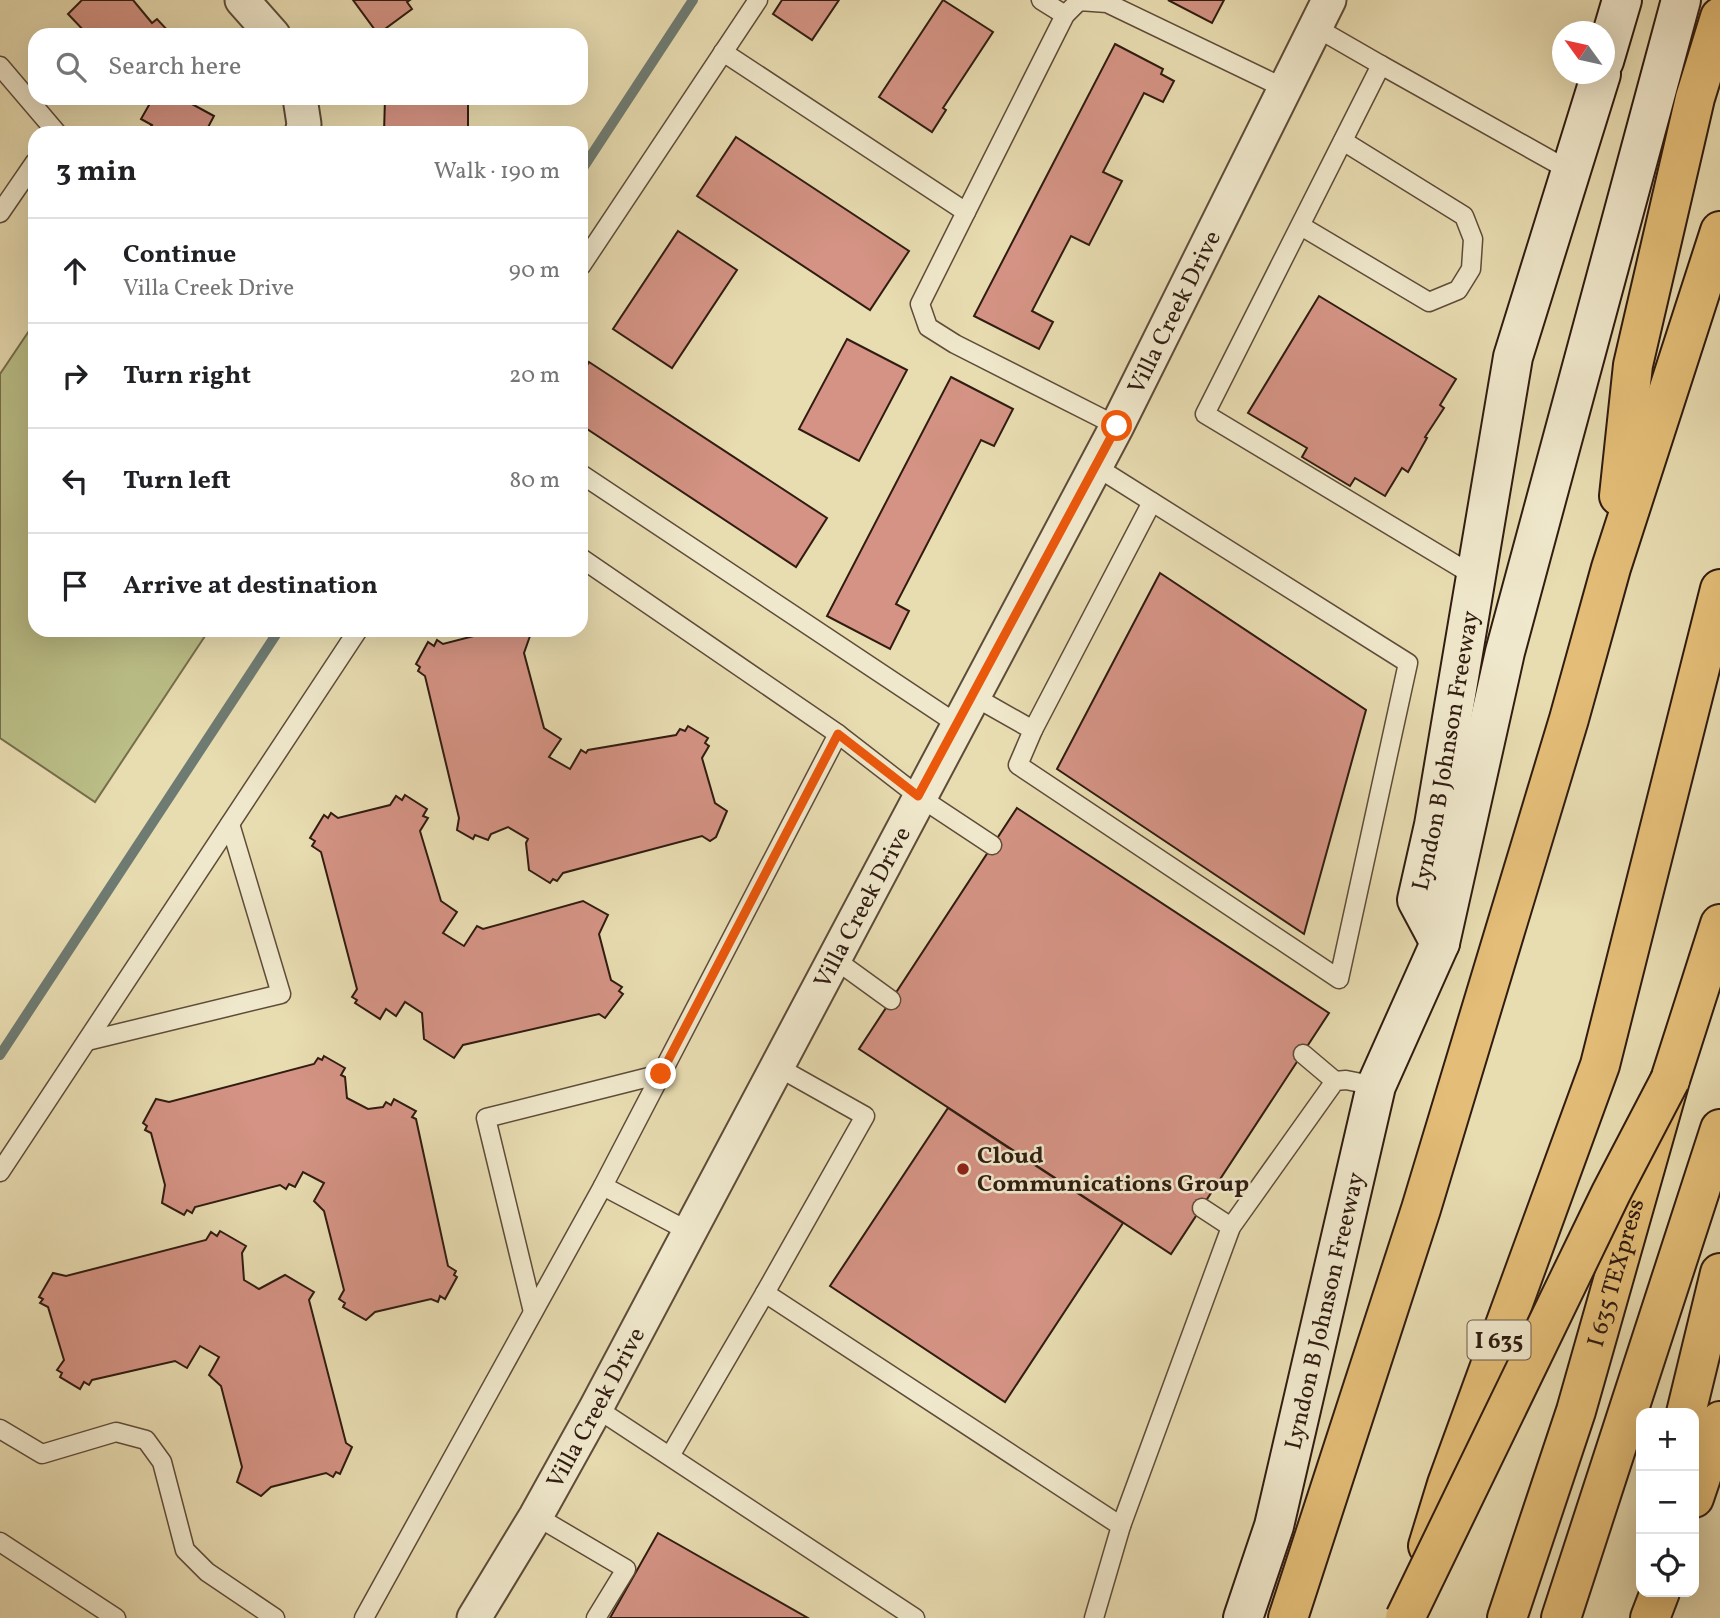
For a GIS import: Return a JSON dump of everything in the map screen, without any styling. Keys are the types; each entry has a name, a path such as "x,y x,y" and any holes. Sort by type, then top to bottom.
{"highway":[{"path":"1611,568 1633,365 1695,98 1720,17"},
{"path":"1288,1618 1421,1209 1569,719 1611,568 1720,231"},
{"name":"I 635","path":"1405,1618 1447,1484 1600,1065 1720,589"},
{"path":"1600,1065 1720,698"},
{"name":"I 635 TEXpress","path":"1507,1618 1576,1410 1670,1080 1720,924"},
{"path":"1405,1618 1611,1193 1670,1080"},
{"path":"1561,1618 1720,1129"},
{"path":"1687,1408 1720,1273"},
{"path":"1699,1483 1720,1420"},
{"path":"1649,1618 1651,1597"},
{"path":"1649,1618 1658,1597"}],"main road":[{"path":"1615,25 1622,0"},
{"path":"1440,943 1505,652 1681,0"},
{"name":"Lyndon B Johnson Freeway","path":"1243,1618 1274,1526 1376,1087 1440,943 1418,900 1434,825 1513,358 1598,84"}],"street":[{"path":"242,0 267,28"},
{"name":"Villa Creek Drive","path":"474,1618 536,1516 596,1408 918,796 1096,466 1322,14"},
{"path":"301,105 304,126"}],"lane":[{"path":"588,255 758,0"},
{"path":"1041,0 1065,15"},
{"path":"1117,426 955,344 928,327 920,304 966,212 1065,15 1079,1 1107,3 1286,89"},
{"path":"1322,14 1381,65 1572,172"},
{"path":"723,52 966,212"},
{"path":"1381,65 1205,414 1476,577"},
{"path":"0,66 28,99"},
{"path":"33,105 51,126"},
{"path":"1301,226 1429,302 1458,290 1471,269 1473,239 1464,216 1343,141"},
{"path":"0,214 28,172"},
{"path":"1096,466 1408,663 1339,979 1018,765 1033,730 1152,502"},
{"path":"588,478 965,710 1033,730"},
{"path":"588,563 838,734 918,796 992,845"},
{"path":"0,1172 353,637"},
{"path":"364,1618 603,1186 838,734"},
{"path":"87,1041 281,994 230,824"},
{"path":"833,958 891,1000"},
{"path":"1303,1054 1335,1082"},
{"path":"670,1456 866,1116 776,1066"},
{"path":"533,1312 485,1118 661,1074"},
{"path":"1094,1618 1121,1527 1231,1227 1335,1082 1346,1080 1376,1087"},
{"path":"603,1186 688,1231"},
{"path":"1202,1208 1231,1227"},
{"path":"765,1293 1121,1527"},
{"path":"596,1408 915,1618"},
{"path":"0,1429 41,1454 116,1432 146,1440 162,1462 185,1550 207,1572 275,1618"},
{"path":"536,1516 626,1569 596,1618"},
{"path":"0,1542 116,1618"}],"green space":[{"path":"28,332 28,637 204,637 95,802 0,738 0,374"}],"building":[{"path":"82,0 133,0 152,23 157,19 165,28 81,28 68,14"},
{"path":"353,0 410,0 407,2 412,9 386,28 374,28"},
{"path":"782,0 839,0 812,40 773,14"},
{"path":"943,0 993,32 943,108 946,110 932,132 879,97"},
{"path":"1168,0 1224,0 1212,23"},
{"path":"1115,44 1163,69 1161,74 1174,81 1163,102 1144,93 1103,172 1122,181 1089,245 1071,236 1032,311 1053,322 1039,349 974,316"},
{"path":"149,105 194,105 214,116 209,126 151,126 141,119"},
{"path":"385,105 468,105 468,126 384,126"},
{"path":"736,137 909,251 870,310 697,196"},
{"path":"678,231 737,270 672,368 613,329"},
{"path":"1319,296 1456,379 1440,405 1444,408 1425,437 1427,438 1408,472 1402,468 1385,496 1355,478 1350,486 1302,457 1307,448 1248,413"},
{"path":"847,339 907,370 859,461 799,429"},
{"path":"588,364 827,518 796,567 588,430"},
{"path":"951,377 1013,409 994,446 981,440 896,604 909,611 890,649 827,616"},
{"path":"1160,573 1366,710 1304,934 1057,769"},
{"path":"470,637 530,637 524,653 544,728 561,739 549,757 570,769 581,750 586,753 588,750 676,735 680,729 685,731 688,726 708,738 705,743 709,746 702,758 715,803 727,811 716,837 710,841 702,836 563,873 557,881 553,879 550,883 529,870 526,843 528,839 508,827 491,834 488,840 475,835 473,839 457,830 459,818 425,676 418,671 420,667 416,664 428,642 434,646 437,640 443,644"},
{"path":"405,795 427,809 423,816 428,818 420,831 441,901 457,912 443,933 464,946 477,926 483,929 583,901 608,915 599,934 611,980 622,987 619,991 623,994 605,1018 599,1014 463,1045 454,1058 424,1039 422,1013 405,1002 396,1016 386,1009 380,1019 355,1003 357,1000 352,997 357,989 321,852 312,846 315,841 310,838 324,815 328,818 331,813 338,818 390,805 396,796 402,800"},
{"path":"1017,808 1329,1013 1171,1254 859,1049"},
{"path":"324,1056 345,1068 341,1075 345,1077 347,1098 368,1109 383,1107 386,1102 391,1105 394,1099 416,1111 412,1117 416,1119 448,1266 456,1271 454,1275 457,1277 445,1299 440,1296 438,1302 431,1299 375,1312 366,1320 343,1307 345,1303 339,1299 344,1290 324,1211 314,1201 324,1183 303,1172 295,1187 289,1184 286,1189 280,1185 195,1207 192,1213 187,1210 184,1215 162,1203 165,1185 151,1133 145,1130 147,1126 143,1123 156,1099 169,1102 314,1064 318,1058 322,1060"},
{"path":"948,1108 1123,1223 1005,1402 830,1286"},
{"path":"220,1231 246,1246 242,1253 244,1280 259,1289 285,1275 314,1292 309,1300 346,1443 352,1447 340,1474 336,1472 333,1477 326,1473 271,1487 261,1496 237,1482 242,1467 221,1386 209,1375 219,1357 200,1346 187,1368 175,1361 92,1380 89,1385 84,1382 80,1389 60,1377 62,1373 57,1370 64,1360 48,1307 40,1303 43,1299 39,1297 53,1273 66,1276 206,1240 211,1232 217,1236"},
{"path":"658,1533 808,1618 610,1618"}],"waterway":[{"path":"588,160 693,0"},
{"path":"0,1055 274,637"}],"place":[{"name":"Cloud Communications Group","path":"963,1169"}],"route":[{"path":"661,1074 838,734 918,796 1117,426"}]}
